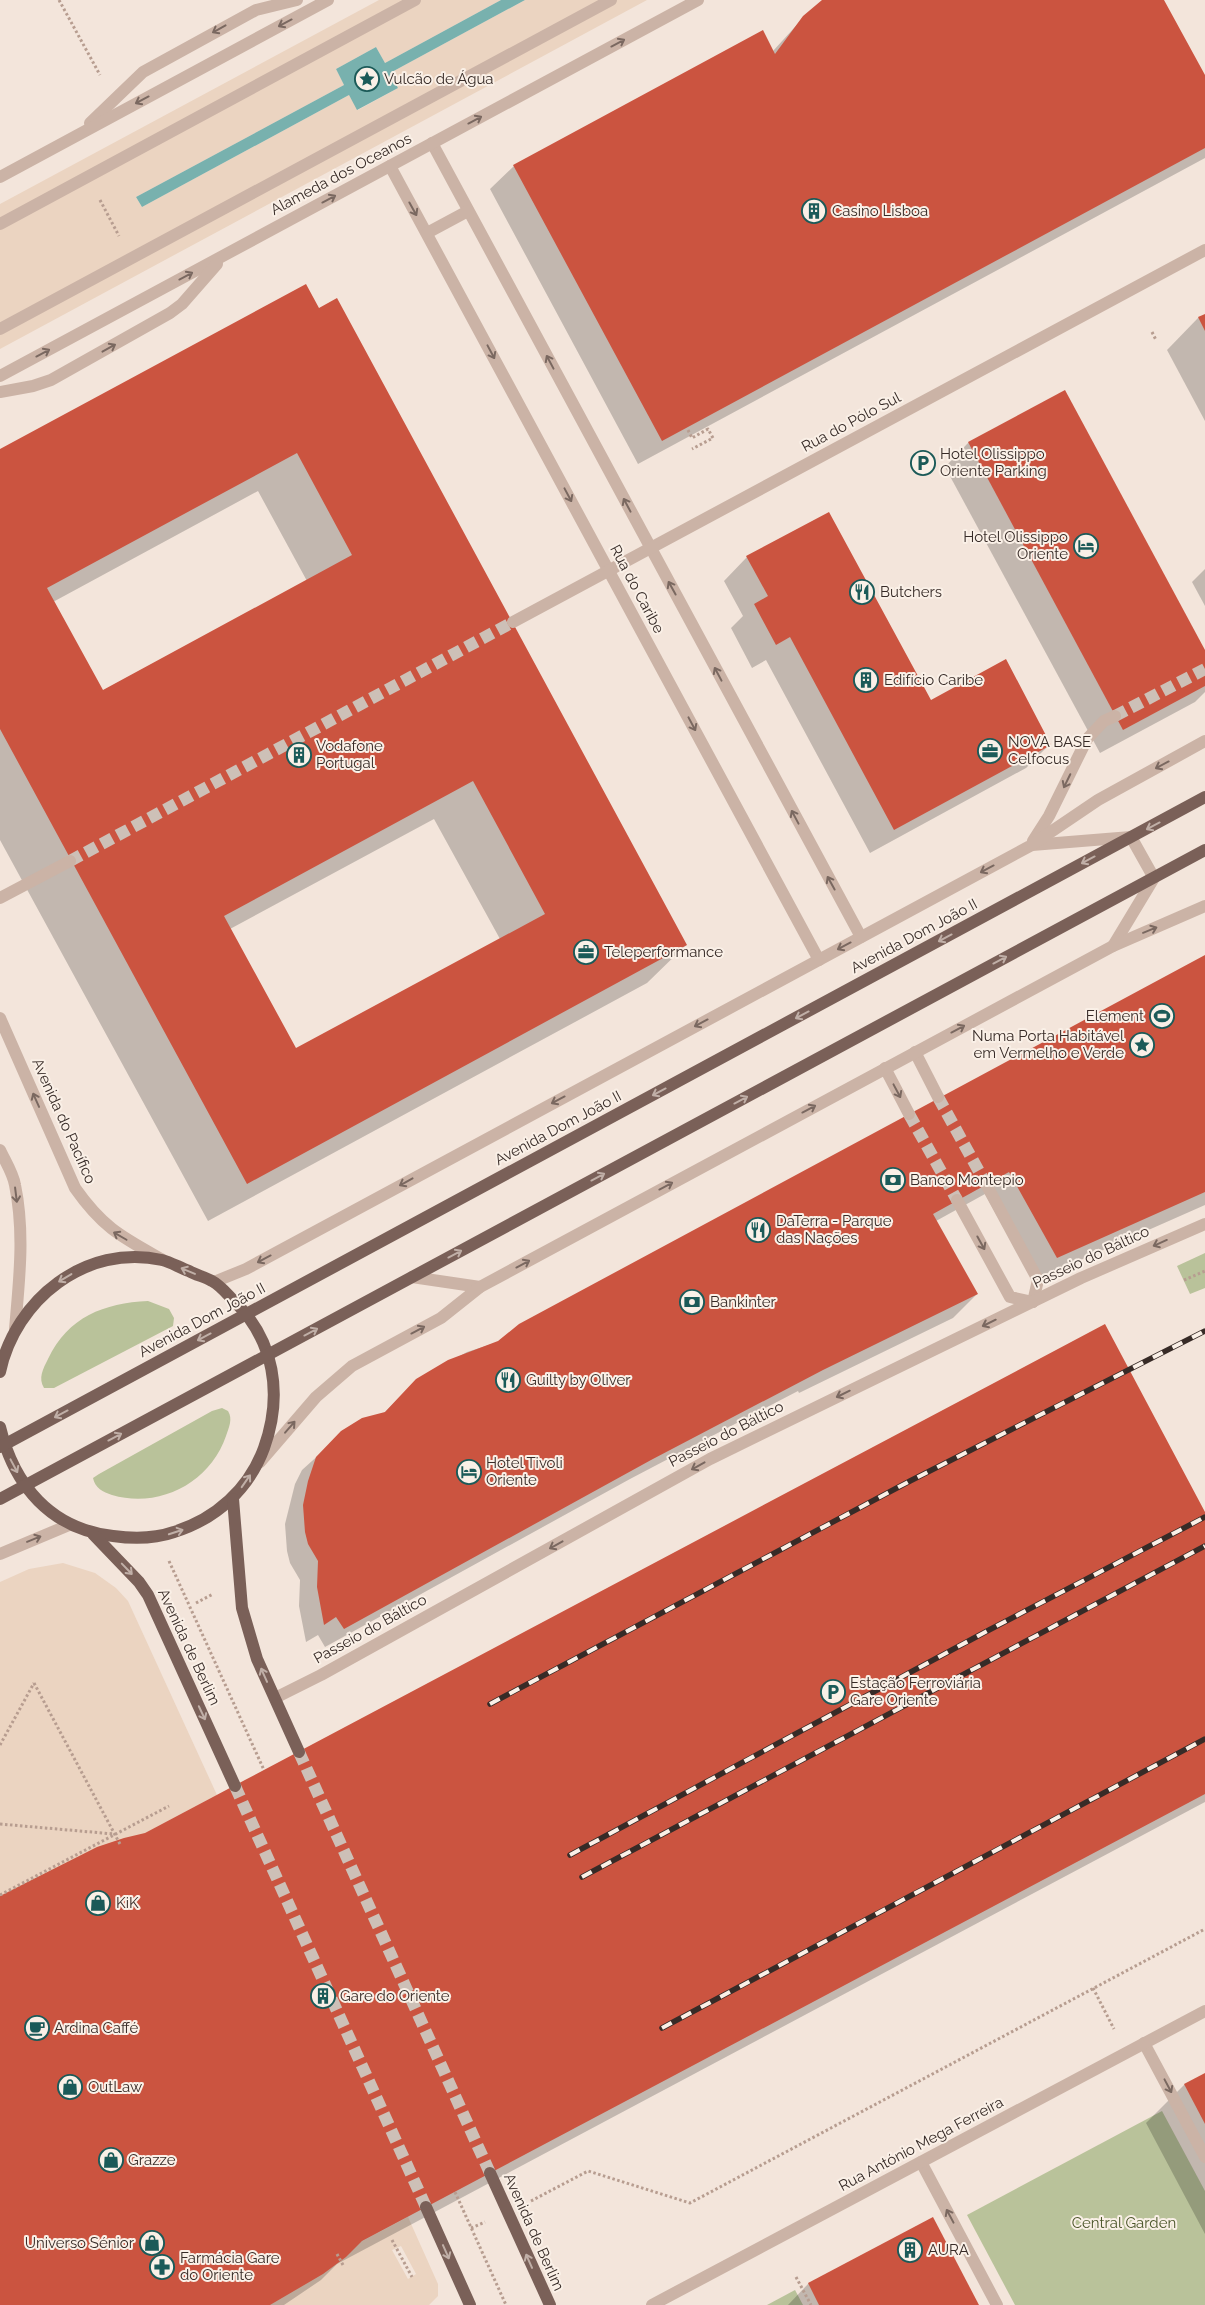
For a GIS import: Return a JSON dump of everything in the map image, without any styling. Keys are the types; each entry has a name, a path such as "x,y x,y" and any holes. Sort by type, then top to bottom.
{"main road":[{"name":"Avenida Dom João II","path":"2,1446 1205,797"},
{"path":"0,1499 1205,850"},
{"path":"0,1372 2,1359 14,1329 33,1305 55,1284 77,1271 107,1261 133,1258 163,1260 214,1282 247,1314 260,1334 268,1355 275,1390 272,1424 258,1464 233,1499 195,1526 160,1537 132,1539 94,1534 69,1525 46,1510 13,1466 2,1446 0,1427"},
{"path":"233,1499 242,1608 257,1659 299,1752"},
{"name":"Avenida de Berlim","path":"94,1534 139,1582 148,1595 235,1786"},
{"name":"Avenida de Berlim","path":"490,2173 550,2305"},
{"path":"426,2207 470,2305"}],"street":[{"path":"77,136 143,72 256,10 297,0"},
{"path":"0,177 328,0"},
{"path":"0,224 415,0"},
{"name":"Alameda dos Oceanos","path":"0,329 611,0"},
{"name":"Alameda dos Oceanos","path":"0,376 698,0"},
{"name":"Rua do Caribe","path":"432,143 861,937"},
{"name":"Rua do Caribe","path":"390,166 819,960"},
{"path":"427,233 468,211"},
{"name":"Rua do Pólo Sul","path":"513,622 1205,250"},
{"path":"0,392 33,386 51,380 161,320 182,304 207,272 231,252"},
{"path":"1030,846 1049,816 1087,739 1104,721 1115,716"},
{"name":"Avenida Dom João II","path":"214,1282 255,1264 1030,846 1098,800 1205,742"},
{"path":"1113,946 1154,878 1131,837"},
{"name":"Avenida Dom João II","path":"1030,846 1131,837"},
{"path":"0,898 70,861"},
{"path":"258,1464 316,1397 352,1366 441,1318 480,1287 1113,946 1205,906"},
{"name":"Avenida do Pacífico","path":"0,1018 75,1188 91,1211 112,1231 163,1260"},
{"path":"915,1052 938,1097"},
{"path":"885,1068 909,1114"},
{"path":"0,1150 15,1184 19,1218 20,1268 14,1329"},
{"path":"957,1200 1010,1297 1033,1302 1038,1280 986,1184"},
{"name":"Passeio do Báltico","path":"275,1698 321,1675 710,1459 1080,1278 1205,1224"},
{"path":"412,1277 480,1287"},
{"path":"0,1554 69,1525"},
{"name":"Rua António Mega Ferreira","path":"652,2305 1205,2011"},
{"path":"1144,2044 1205,2157"},
{"path":"922,2162 998,2305"}],"path":[{"path":"59,0 100,75"},
{"path":"99,197 120,238"},
{"path":"1152,332 1156,340"},
{"path":"688,430 692,438 708,429 713,438 692,449"},
{"path":"1184,1280 1205,1271"},
{"path":"160,1537 179,1584 264,1770"},
{"path":"196,1603 220,1591"},
{"path":"0,1745 34,1683 121,1846"},
{"path":"0,1895 169,1806"},
{"path":"0,1824 114,1834"},
{"path":"526,2203 588,2171 690,2202 1205,1929"},
{"path":"1093,1988 1118,2036"},
{"path":"455,2192 506,2305"},
{"path":"392,2240 412,2277"},
{"path":"337,2254 344,2265"},
{"path":"796,2277 811,2305"}],"green space":[{"path":"1205,1253 1205,1288 1190,1294 1177,1266"},
{"path":"148,1301 169,1309 174,1318 173,1326 54,1388 44,1388 41,1381 43,1370 56,1345 66,1332 89,1315 102,1309 132,1302"},
{"path":"222,1408 228,1411 230,1420 226,1436 218,1453 208,1467 181,1488 165,1495 130,1498 109,1494 100,1489 96,1484 93,1478 99,1474 212,1411"},
{"name":"Central Garden","path":"1162,2111 1205,2191 1205,2305 1015,2305 967,2215"},
{"path":"795,2290 803,2305 767,2305"}],"shaded area":[{"path":"379,0 501,0 385,63 376,47 336,69 344,85 136,197 142,207 349,95 358,110 398,88 390,73 525,0 647,0 0,349 0,204"},
{"path":"63,1563 95,1573 116,1588 128,1601 217,1795 0,1910 0,1582 29,1569"},
{"path":"408,2217 438,2284 438,2296 429,2305 241,2305","holes":["401,2246 416,2274 408,2279 392,2250"]}],"water":[{"path":"501,0 525,0 390,73 398,88 357,110 349,95 142,207 136,197 344,85 336,69 376,47 385,63"}],"building":[{"name":"Casino Lisboa","path":"822,0 1164,0 1205,75 1205,148 662,441 513,165 763,30 775,54 803,16"},
{"name":"Vodafone Portugal","path":"306,284 319,308 337,298 687,945 247,1184 0,729 0,449","holes":["297,453 352,555 103,690 47,588","473,781 545,914 296,1048 224,916"]},
{"path":"1205,314 1205,331 1198,317"},
{"name":"Hotel Olissippo Oriente","path":"1065,390 1205,650 1205,686 1123,730 968,442"},
{"name":"Edifício Caribe","path":"829,512 931,700 1006,659 1051,745 894,830 790,637 776,645 754,604 768,596 746,556"},
{"path":"1205,955 1205,1192 1057,1258 1009,1172 933,1214 978,1294 823,1370 651,1460 344,1629 336,1617 324,1625 317,1587 318,1561 308,1544 303,1505 316,1457 341,1431 362,1418 385,1412 416,1379 448,1360 498,1341 519,1324"},
{"path":"1105,1324 1205,1512 1205,1794 362,2241 346,2257 323,2274 270,2305 0,2305 0,1896 97,1847 145,1833"},
{"path":"1205,2073 1205,2124 1184,2084"},
{"name":"AURA","path":"933,2217 979,2305 819,2305 808,2283"}],"tunnel":[{"path":"70,861 513,622"},
{"path":"1115,716 1205,669"},
{"path":"938,1097 986,1184"},
{"path":"909,1114 957,1200"},
{"path":"299,1752 490,2173"},
{"path":"235,1786 426,2207"}],"railway":[{"path":"490,1704 910,1481 1205,1331"},
{"path":"570,1855 989,1630 1205,1517"},
{"path":"582,1877 1205,1546"},
{"path":"662,2028 1205,1739"}],"place":[{"name":"Vulcão de Água","path":"367,79"},
{"name":"Casino Lisboa","path":"814,211"},
{"name":"Hotel Olissippo Oriente Parking","path":"923,463"},
{"name":"Hotel Olissippo Oriente","path":"1086,546"},
{"name":"Butchers","path":"862,592"},
{"name":"Edifício Caribe","path":"866,680"},
{"name":"NOVA BASE Celfocus","path":"990,751"},
{"name":"Vodafone Portugal","path":"299,755"},
{"name":"Teleperformance","path":"586,952"},
{"name":"Element","path":"1162,1016"},
{"name":"Numa Porta Habitável em Vermelho e Verde","path":"1142,1045"},
{"name":"Banco Montepio","path":"893,1180"},
{"name":"DaTerra - Parque das Nações","path":"758,1230"},
{"name":"Bankinter","path":"692,1302"},
{"name":"Guilty by Oliver","path":"508,1380"},
{"name":"Hotel Tivoli Oriente","path":"469,1472"},
{"name":"Estação Ferroviária Gare Oriente","path":"833,1692"},
{"name":"KiK","path":"98,1903"},
{"name":"Gare do Oriente","path":"323,1996"},
{"name":"Ardina Caffé","path":"37,2028"},
{"name":"OutLaw","path":"70,2087"},
{"name":"Grazze","path":"111,2160"},
{"name":"Universo Sénior","path":"152,2243"},
{"name":"AURA","path":"910,2250"},
{"name":"Farmácia Gare do Oriente","path":"162,2267"}]}
